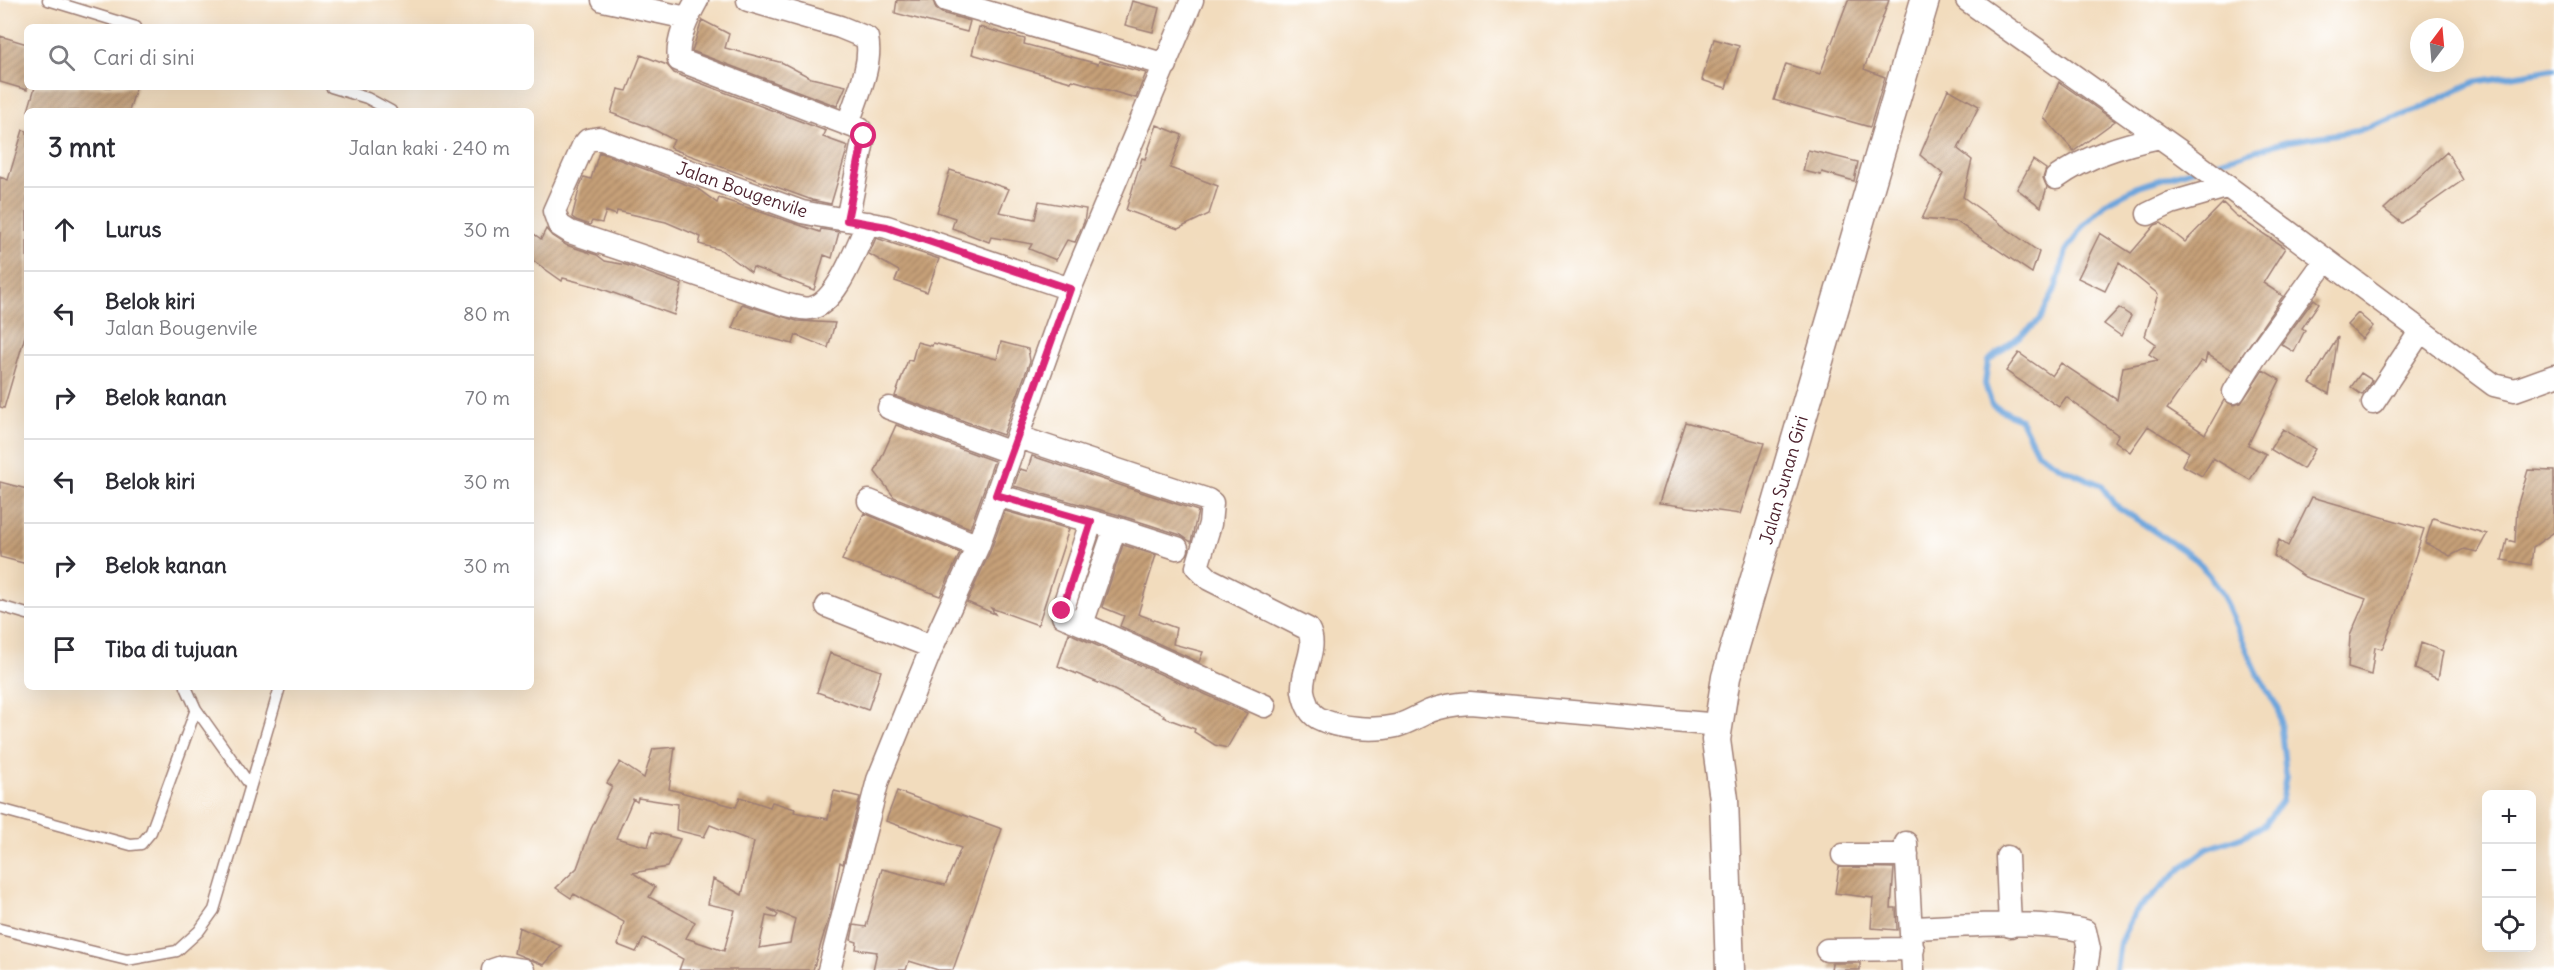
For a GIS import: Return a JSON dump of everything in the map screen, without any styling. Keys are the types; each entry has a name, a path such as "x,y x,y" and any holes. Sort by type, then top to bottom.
{"street":[{"path":"603,0 692,9 678,56 683,63 860,129 864,136 858,221"},
{"path":"748,0 840,27 867,38 869,48 865,68 848,124"},
{"path":"946,0 1166,64"},
{"path":"830,970 878,780 932,647 978,546 1070,289 1192,0"},
{"name":"Jalan Sunan Giri","path":"1730,970 1724,799 1716,740 1726,676 1925,0"},
{"path":"1967,0 2181,152 2494,385 2515,390 2554,376"},
{"path":"2056,178 2097,155 2127,144 2160,137"},
{"name":"Jalan Bougenvile","path":"858,221 834,291 822,305 809,309 787,305 570,232 559,225 554,212 583,146 593,138 802,212 858,221 887,227 1070,289"},
{"path":"2148,213 2221,183"},
{"path":"2234,392 2254,359 2325,261"},
{"path":"2373,403 2420,332"},
{"path":"889,408 1208,500 1212,503 1210,524 1197,567 1209,579 1308,629 1313,643 1304,675 1303,690 1307,708 1317,718 1337,724 1372,728 1396,726 1448,705 1470,703 1719,726"},
{"path":"996,495 1177,548"},
{"path":"869,501 978,546"},
{"path":"1091,522 1062,611 1063,616 1265,706"},
{"path":"1082,624 1115,528"},
{"path":"827,606 932,647"},
{"path":"1843,855 1906,849 1913,949"},
{"path":"2007,857 2010,926"},
{"path":"1827,950 1913,949 2010,926 2069,928 2085,931 2088,937 2086,970"},
{"path":"493,970 502,967 523,970"}],"lane":[{"path":"48,0 126,24"},
{"path":"341,90 367,98 385,108"},
{"path":"0,606 24,613"},
{"path":"187,690 196,709 250,785"},
{"path":"0,929 127,960 177,951 199,931 214,910 278,690"},
{"path":"0,809 130,845 141,844 151,832 196,709"}],"building":[{"path":"897,0 933,0 936,9 942,13 970,21 967,32 895,13"},
{"path":"1848,0 1889,0 1864,69 1885,77 1870,127 1774,100 1786,64 1820,74"},
{"path":"1132,1 1159,8 1153,32 1125,25"},
{"path":"702,20 729,34 725,48 783,63 811,78 846,86 837,106 692,51"},
{"path":"979,27 1025,39 1024,44 1098,64 1099,61 1146,73 1136,98 1031,71 972,54"},
{"path":"0,36 24,43 24,89 0,82"},
{"path":"1714,39 1739,46 1726,88 1702,80"},
{"path":"641,55 667,65 674,73 826,131 823,137 848,146 831,204 812,200 670,148 674,140 649,127 611,113 618,89 627,91"},
{"path":"2059,82 2115,121 2074,151 2044,118"},
{"path":"1948,89 1979,106 1958,149 1972,160 1963,197 2039,252 2032,273 1957,222 1922,219 1943,174 1920,155"},
{"path":"34,90 135,90 130,108 29,108"},
{"path":"1157,125 1182,135 1170,168 1218,186 1209,214 1178,229 1126,210 1142,158 1145,159"},
{"path":"24,130 24,339 4,408 0,407 0,177 8,180"},
{"path":"1808,150 1858,162 1854,181 1822,172 1821,175 1803,171"},
{"path":"599,152 698,189 717,203 719,198 820,232 821,229 839,232 832,258 824,255 814,290 753,267 751,272 721,250 699,244 701,237 666,222 617,211 616,215 606,211 602,223 592,221 590,225 576,220 572,217 580,186 584,177 591,179"},
{"path":"2447,152 2463,180 2402,223 2384,209"},
{"path":"2033,160 2046,169 2043,178 2047,187 2041,207 2017,189"},
{"path":"950,170 1009,189 999,212 1035,219 1039,201 1086,209 1084,222 1075,242 1067,240 1056,260 1029,249 1032,244 991,237 989,242 952,228 955,218 937,212"},
{"path":"2223,203 2235,215 2285,248 2263,283 2283,296 2232,370 2207,354 2205,363 2201,361 2167,409 2205,434 2224,400 2233,405 2241,403 2263,370 2280,380 2248,445 2266,454 2250,480 2213,458 2202,476 2182,465 2189,452 2148,426 2130,452 2115,441 2118,435 2066,397 2059,407 2006,371 2019,353 2052,376 2061,363 2117,400 2123,367 2158,360 2149,354 2156,344 2145,336 2158,294 2119,263 2105,291 2078,278 2100,233 2131,253 2155,225 2161,223 2185,242"},
{"path":"546,229 566,245 597,255 605,261 626,265 682,285 674,315 594,286 563,278 562,281 534,261 534,234 541,239"},
{"path":"876,238 939,259 927,292 895,281 899,271 869,254"},
{"path":"2314,299 2319,303 2302,328 2305,330 2294,352 2281,344"},
{"path":"742,304 797,321 835,323 828,348 796,335 793,344 732,328"},
{"path":"2119,308 2131,316 2121,336 2104,324"},
{"path":"2358,313 2373,326 2362,339 2347,325"},
{"path":"2338,337 2329,394 2310,383"},
{"path":"917,342 932,346 933,343 997,359 1001,342 1028,349 1030,361 1003,435 895,396 908,360 912,361"},
{"path":"2361,373 2372,380 2362,395 2351,387"},
{"path":"1685,422 1764,443 1740,514 1659,503"},
{"path":"896,425 994,461 970,528 894,497 875,472"},
{"path":"2283,429 2315,449 2303,469 2270,449"},
{"path":"1032,456 1198,511 1191,542 1181,535 1119,515 1014,486 1020,469 1027,471"},
{"path":"2528,470 2554,471 2554,532 2533,547 2531,565 2502,560 2507,540 2515,542 2517,507"},
{"path":"0,482 24,488 24,563 0,557"},
{"path":"2312,497 2424,529 2397,613 2382,649 2375,647 2371,675 2348,668 2350,636 2366,599 2305,577 2274,556 2279,540 2288,546"},
{"path":"1005,511 1069,529 1038,625 991,608 995,614 967,602 990,552"},
{"path":"864,513 960,553 940,596 842,560"},
{"path":"2433,518 2487,534 2477,552 2464,549 2450,556 2425,543"},
{"path":"1123,545 1156,555 1138,614 1176,628 1173,644 1203,652 1199,662 1120,626 1124,616 1102,607"},
{"path":"1069,633 1247,713 1227,748 1215,745 1194,732 1195,729 1163,717 1164,715 1108,687 1058,666"},
{"path":"2421,643 2443,651 2438,679 2415,669"},
{"path":"830,653 881,671 868,710 817,692"},
{"path":"675,747 669,789 736,807 740,797 770,807 772,802 795,809 794,812 828,819 834,791 860,797 843,864 840,862 831,910 813,970 679,970 683,959 644,938 636,952 618,945 624,922 574,894 571,898 556,888 577,868 591,829 612,786 607,783 620,762 644,778 653,749","holes":["638,798 678,804 676,830 704,837 710,825 754,842 742,895 713,879 708,904 735,910 724,951 686,938 695,922 649,897 655,887 633,873 667,867 680,839 652,832 648,847 616,838 633,799 637,802","768,908 795,919 790,943 759,948 766,916 776,918 778,915"]},
{"path":"897,791 1002,829 953,970 938,970 909,961 906,970 873,970 877,952 856,949 857,942 851,940 854,925 866,927 882,869 945,885 961,848 886,821"},
{"path":"1839,867 1894,868 1891,908 1896,908 1897,930 1871,928 1873,898 1835,893"},
{"path":"519,927 561,946 544,965 514,953"},
{"path":"1832,963 1860,963 1860,970 1831,970"}],"waterway":[{"path":"2207,165 2283,142 2357,131 2417,110 2474,82 2554,69"},
{"path":"2116,970 2120,942 2135,912 2182,868 2207,849 2243,836 2264,825 2281,802 2286,776 2279,710 2256,671 2221,591 2197,560 2114,504 2101,485 2064,469 2037,452 2021,420 1992,405 1985,384 1988,361 2040,320 2056,287 2066,251 2085,224 2106,203 2139,186 2194,169"}],"route":[{"path":"864,136 847,220 887,227 1070,289 996,495 1091,522 1062,611"}]}
